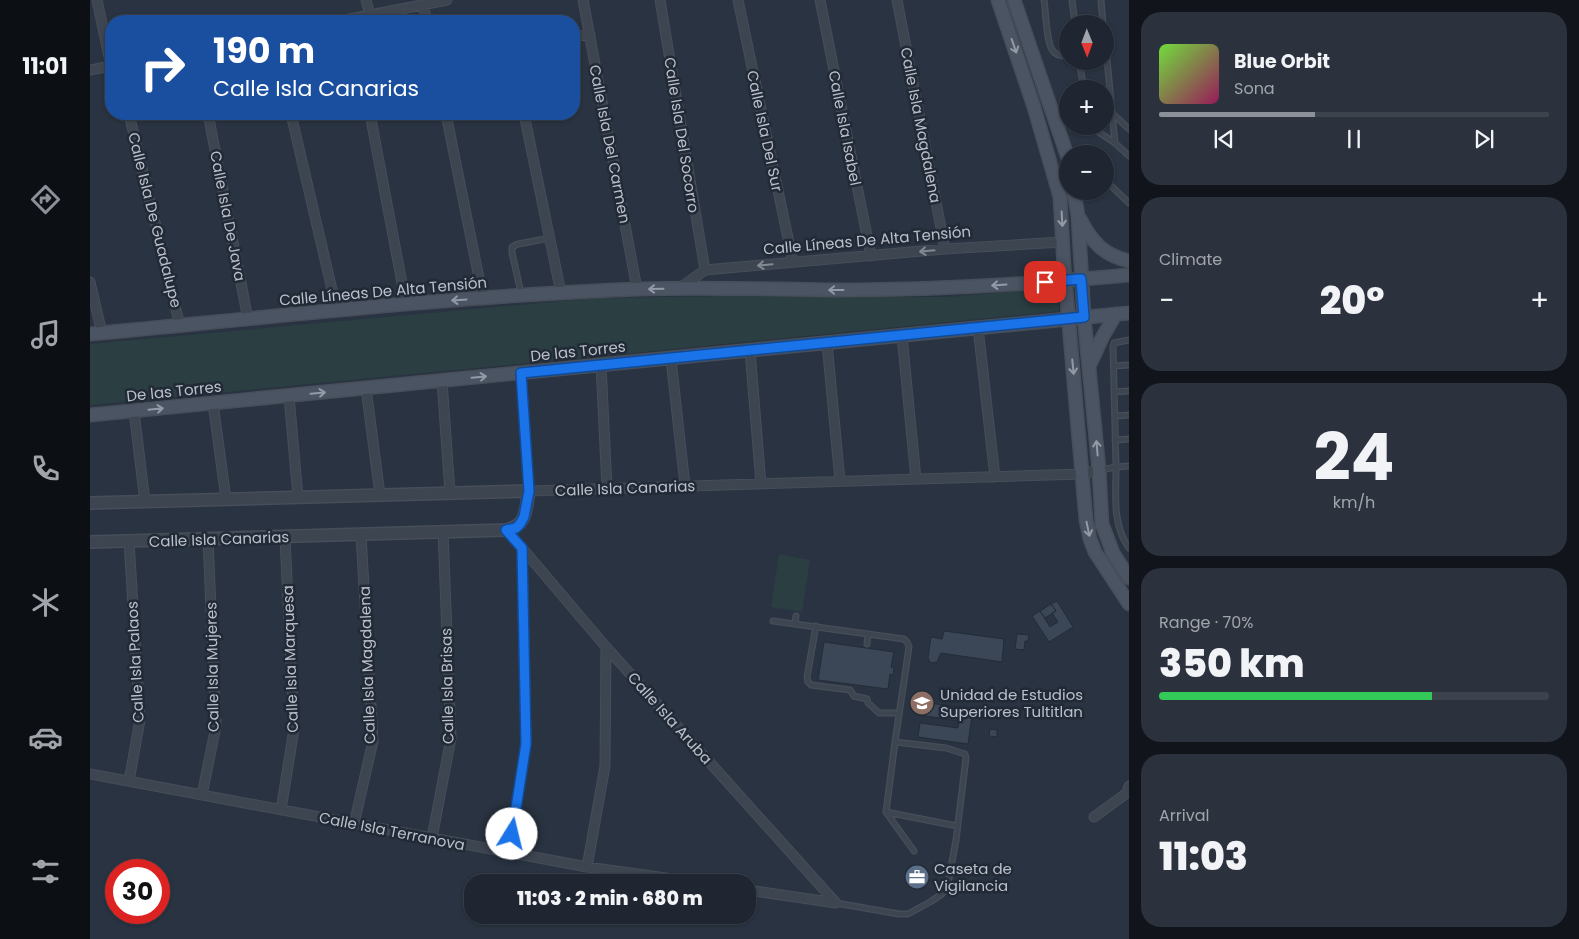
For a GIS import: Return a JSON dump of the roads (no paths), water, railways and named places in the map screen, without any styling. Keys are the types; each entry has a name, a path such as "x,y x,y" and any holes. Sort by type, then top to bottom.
{"main road":[{"path":"998,0 1034,107 1060,197 1068,319 1086,520 1090,540 1095,552 1129,604"},
{"path":"1014,0 1064,145"},
{"path":"1034,107 1050,103"},
{"path":"1075,200 1102,524 1113,553 1129,578"},
{"path":"1078,216 1089,237 1100,248 1129,261"},
{"name":"Calle Líneas De Alta Tensión","path":"96,334 406,304 521,295 680,288 836,290 967,288 1129,275"},
{"path":"1089,366 1095,351 1123,313"},
{"name":"De las Torres","path":"90,415 827,344 1123,313"}],"street":[{"path":"97,0 105,38"},
{"path":"366,0 370,15 447,0"},
{"name":"Calle Isla Del Carmen","path":"583,0 637,289"},
{"name":"Calle Isla Del Socorro","path":"660,0 704,270"},
{"name":"Calle Isla Del Sur","path":"738,0 793,262"},
{"name":"Calle Isla Isabel","path":"820,0 870,256"},
{"name":"Calle Isla Magdalena","path":"897,0 945,249"},
{"path":"423,5 426,15"},
{"path":"580,36 590,34"},
{"path":"90,70 105,67"},
{"name":"Calle Isla De Guadalupe","path":"130,120 180,326"},
{"name":"Calle Isla De Java","path":"209,120 248,319"},
{"path":"292,120 337,311"},
{"path":"371,120 406,304"},
{"path":"447,120 483,298"},
{"path":"525,120 561,293"},
{"name":"Calle Líneas De Alta Tensión","path":"704,270 945,249 1062,242"},
{"path":"680,288 704,270"},
{"path":"90,282 96,334"},
{"path":"978,328 995,477"},
{"path":"902,336 916,479"},
{"path":"827,344 840,481"},
{"path":"750,351 762,484"},
{"path":"671,359 685,486"},
{"path":"601,365 608,488"},
{"path":"506,530 516,528 520,524 524,517 529,491 521,373"},
{"path":"442,381 450,493"},
{"path":"366,388 380,495"},
{"path":"289,396 298,497"},
{"path":"212,403 226,500"},
{"path":"134,411 145,502"},
{"name":"Calle Isla Canarias","path":"529,491 1083,474 1099,470"},
{"path":"90,503 529,491"},
{"name":"Calle Isla Canarias","path":"90,542 506,530"},
{"name":"Calle Isla Aruba","path":"506,530 606,647 836,903"},
{"name":"Calle Isla Brisas","path":"432,838 451,738 443,532"},
{"name":"Calle Isla Magdalena","path":"354,824 373,741 361,534"},
{"name":"Calle Isla Marquesa","path":"281,810 294,729 286,537"},
{"name":"Calle Isla Mujeres","path":"202,795 216,726 208,539"},
{"name":"Calle Isla Palaos","path":"129,541 140,720 129,782"},
{"path":"509,852 526,744 522,548"},
{"path":"587,867 605,766 606,647"},
{"name":"Calle Isla Terranova","path":"90,774 587,867 637,874"},
{"path":"1094,817 1128,791"},
{"path":"756,891 836,903"}],"lane":[{"path":"1044,0 1049,41 1052,50 1059,56"},
{"path":"1072,0 1074,15"},
{"path":"1101,0 1103,15"},
{"path":"1114,115 1129,129"},
{"path":"1114,128 1115,143"},
{"path":"1102,135 1115,143 1129,156"},
{"path":"1114,189 1129,203"},
{"path":"521,295 512,247 518,244 550,238"},
{"path":"1129,340 1114,343 1116,518 1123,540 1129,548"},
{"path":"1114,366 1129,365"},
{"path":"1114,392 1129,391"},
{"path":"1115,416 1129,414"},
{"path":"1115,440 1129,439"},
{"path":"1099,470 1129,466"},
{"path":"794,624 796,616"},
{"path":"773,621 904,639 907,642 909,647 886,812 914,851"},
{"path":"816,626 807,676 808,682 811,685 850,690 854,696 868,699"},
{"path":"867,644 868,634"},
{"path":"868,692 868,703 879,712 899,713"},
{"path":"836,903 908,914 942,894 948,884 956,840 965,754 946,748 895,742"},
{"path":"886,812 956,826"}],"place":[{"name":"Unidad de Estudios Superiores Tultitlan","path":"922,703"},
{"name":"Caseta de Vigilancia","path":"917,877"}]}
